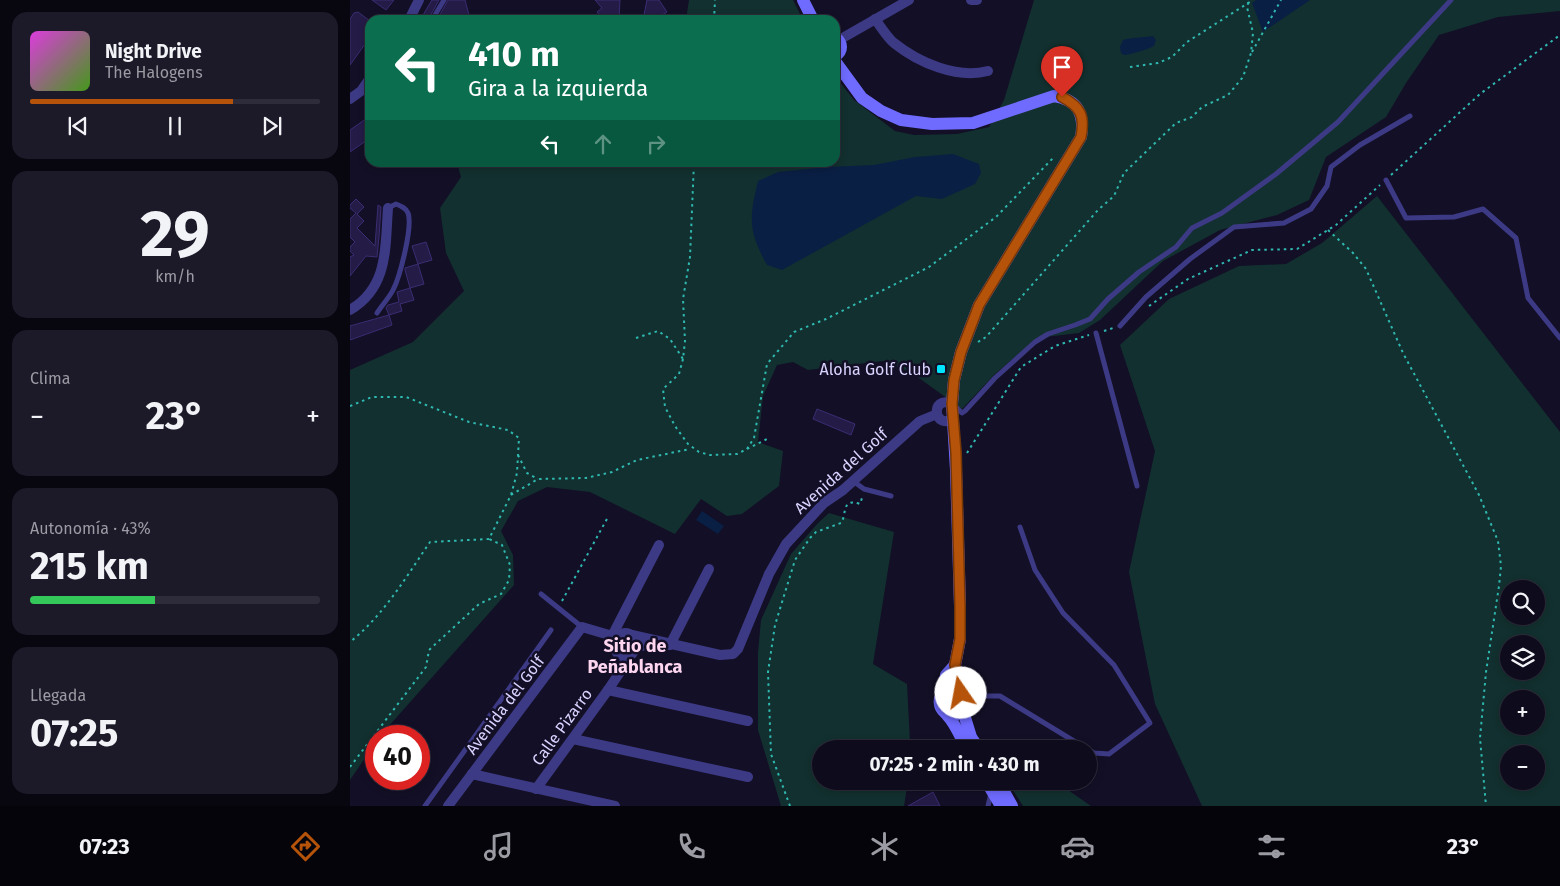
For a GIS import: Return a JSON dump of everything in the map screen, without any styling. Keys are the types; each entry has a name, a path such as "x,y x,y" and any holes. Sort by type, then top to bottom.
{"street":[{"path":"412,15 419,0"},
{"path":"804,0 811,15"},
{"path":"840,36 909,0"},
{"path":"971,0 977,0"},
{"path":"875,19 893,42 911,55 937,67 956,73 976,74 988,70"},
{"path":"840,68 862,98 881,111 901,120 932,124 973,123 1054,96 1069,100 1082,115 1081,137 979,305 961,352 954,380 952,404 960,606 960,639 955,665 973,740"},
{"path":"350,99 361,91 365,85"},
{"path":"350,310 369,294 379,278 384,261 388,208"},
{"path":"952,404 949,402 941,403 936,410 936,414 944,422 954,418"},
{"name":"Avenida del Golf","path":"448,806 582,627 614,636 624,633 720,656 733,654 738,649 769,574 786,544 824,504 843,490 920,421 936,414"},
{"path":"632,635 636,641 636,648 632,654 620,655 615,650 614,636 658,545"},
{"path":"670,645 709,569"},
{"path":"636,648 657,641"},
{"name":"Calle Pizarro","path":"536,789 608,690 622,669 626,656"},
{"path":"955,665 946,675 940,698 942,711 953,716 959,714 963,701"},
{"path":"608,690 748,721"},
{"path":"940,698 945,692 950,690 956,691 963,701"},
{"path":"948,715 962,740"},
{"path":"573,739 748,777"},
{"path":"472,774 615,806"},
{"path":"994,790 1001,806"},
{"path":"997,790 1012,806"}],"lane":[{"path":"435,15 444,0"},
{"path":"952,404 962,413 965,411 995,378 1035,342 1048,334 1090,319 1108,299 1139,272 1176,247 1192,228 1222,214 1276,174 1338,122 1451,0"},
{"path":"1120,326 1146,297 1190,259 1234,227 1284,223 1311,208 1327,186 1331,167 1360,145 1410,116"},
{"path":"1386,180 1406,218 1454,217 1483,208 1516,238 1528,298 1560,338"},
{"path":"377,312 396,282 402,266 409,230 409,214 404,207 396,204 388,208"},
{"path":"1096,333 1137,486"},
{"path":"853,481 864,489 891,496"},
{"path":"1020,528 1035,570 1063,613 1114,665 1150,723 1109,754 1097,753"},
{"path":"541,594 582,627"},
{"path":"426,806 551,630"},
{"path":"963,701 979,696 1000,696 1073,740"},
{"path":"988,806 991,790"}],"path":[{"path":"714,15 715,0"},
{"path":"1249,0 1247,7 1253,33 1251,54"},
{"path":"1130,67 1158,63 1172,56 1188,42 1253,0"},
{"path":"978,342 986,337 1098,210 1114,196 1124,173 1176,123 1192,117 1202,107 1228,95 1243,77 1251,54 1281,0"},
{"path":"1143,310 1188,279 1252,250 1297,249 1336,225 1480,94 1560,35"},
{"path":"747,449 754,438 767,364 794,332 826,319 929,267 996,217 1056,155"},
{"path":"694,167 690,257 683,299 685,340 683,360 679,374 662,389 665,407 675,426 688,444 699,452 710,456 737,454 767,439"},
{"path":"1328,230 1353,253 1366,269 1403,353 1479,495 1498,541 1501,566 1486,672 1480,738 1486,806"},
{"path":"966,454 1021,367 1056,346 1120,326"},
{"path":"636,338 658,330 670,339 683,360"},
{"path":"350,406 372,398 406,397 469,422 508,430 519,438 517,473 511,496 488,539"},
{"path":"518,453 527,473 538,479 586,478 612,472 636,460 690,449"},
{"path":"511,496 538,479"},
{"path":"790,806 771,754 768,672 775,625 795,560 816,532 841,523 846,505 853,502 860,504 864,489"},
{"path":"559,608 608,517"},
{"path":"350,642 392,598 430,542 488,539 502,546 510,565 509,580 501,594 479,604 429,650 426,667 350,766"}],"green space":[{"path":"689,0 793,0 800,15 687,15"},
{"path":"1034,0 1560,0 1560,11 1498,17 1439,35 1406,83 1386,117 1326,157 1309,200 1277,215 1220,230 1163,261 1100,320 1079,333 1037,338 994,375 962,409 912,373 883,361 808,370 793,362 777,365 763,396 758,442 783,451 779,486 742,514 727,516 701,499 675,534 590,492 547,487 518,501 501,531 513,555 514,585 390,725 365,725 365,758 350,780 350,370 413,342 464,291 446,253 440,208 461,177 458,167 840,167 840,82 854,100 895,131 914,135 957,134 989,127 1004,100"},
{"path":"1377,196 1560,432 1560,806 1202,806 1155,704 1129,572 1155,451 1120,345 1169,299 1239,266 1286,264 1322,243"},
{"path":"829,513 894,532 873,664 907,684 910,740 812,740 812,790 907,790 904,806 781,806 758,730 758,652 761,620 791,554"},
{"path":"626,638 632,641 631,652 621,651 618,644 621,639"},
{"path":"1013,790 1068,790 1091,806 1023,806"}],"water":[{"path":"1256,0 1310,0 1263,32 1252,3"},
{"path":"1153,36 1156,40 1154,46 1130,54 1124,55 1121,53 1120,47 1123,40"},
{"path":"953,154 979,164 981,173 975,184 942,199 916,196 782,270 767,265 756,242 752,224 753,205 758,181 778,172 874,165 915,157"},
{"path":"702,511 724,526 718,534 696,520"}],"building":[{"path":"372,0 394,0 386,10"},
{"path":"432,0 439,0 431,15 423,15"},
{"path":"448,0 465,0 469,15 440,15"},
{"path":"595,0 620,0 619,15 599,15 597,12 602,8"},
{"path":"647,0 659,0 667,12 662,15 644,15"},
{"path":"358,12 365,17 365,44 350,65 350,19 354,13"},
{"path":"365,120 365,142 350,152 350,130"},
{"path":"356,199 364,207 357,214 364,221 357,228 375,246 378,205 381,207 379,237 377,257 366,256 350,276 350,257 354,255 350,251 350,247 355,242 350,237 350,219 356,213 350,208 350,205"},
{"path":"426,242 432,260 418,264 412,246"},
{"path":"418,264 424,284 410,288 405,268"},
{"path":"410,288 414,300 400,304 402,311 389,315 386,308 388,305 399,302 397,292"},
{"path":"389,315 392,325 350,340 350,326"},
{"path":"817,409 855,424 851,435 813,419"},
{"path":"933,792 940,806 908,806"}],"place":[{"name":"Aloha Golf Club","path":"941,369"}],"district":[{"name":"Sitio de Peñablanca","path":"635,656"}],"route":[{"path":"961,693 955,665 960,639 960,606 956,453 952,404 954,380 961,352 979,305 1081,137 1082,115 1075,105 1062,97"}]}
